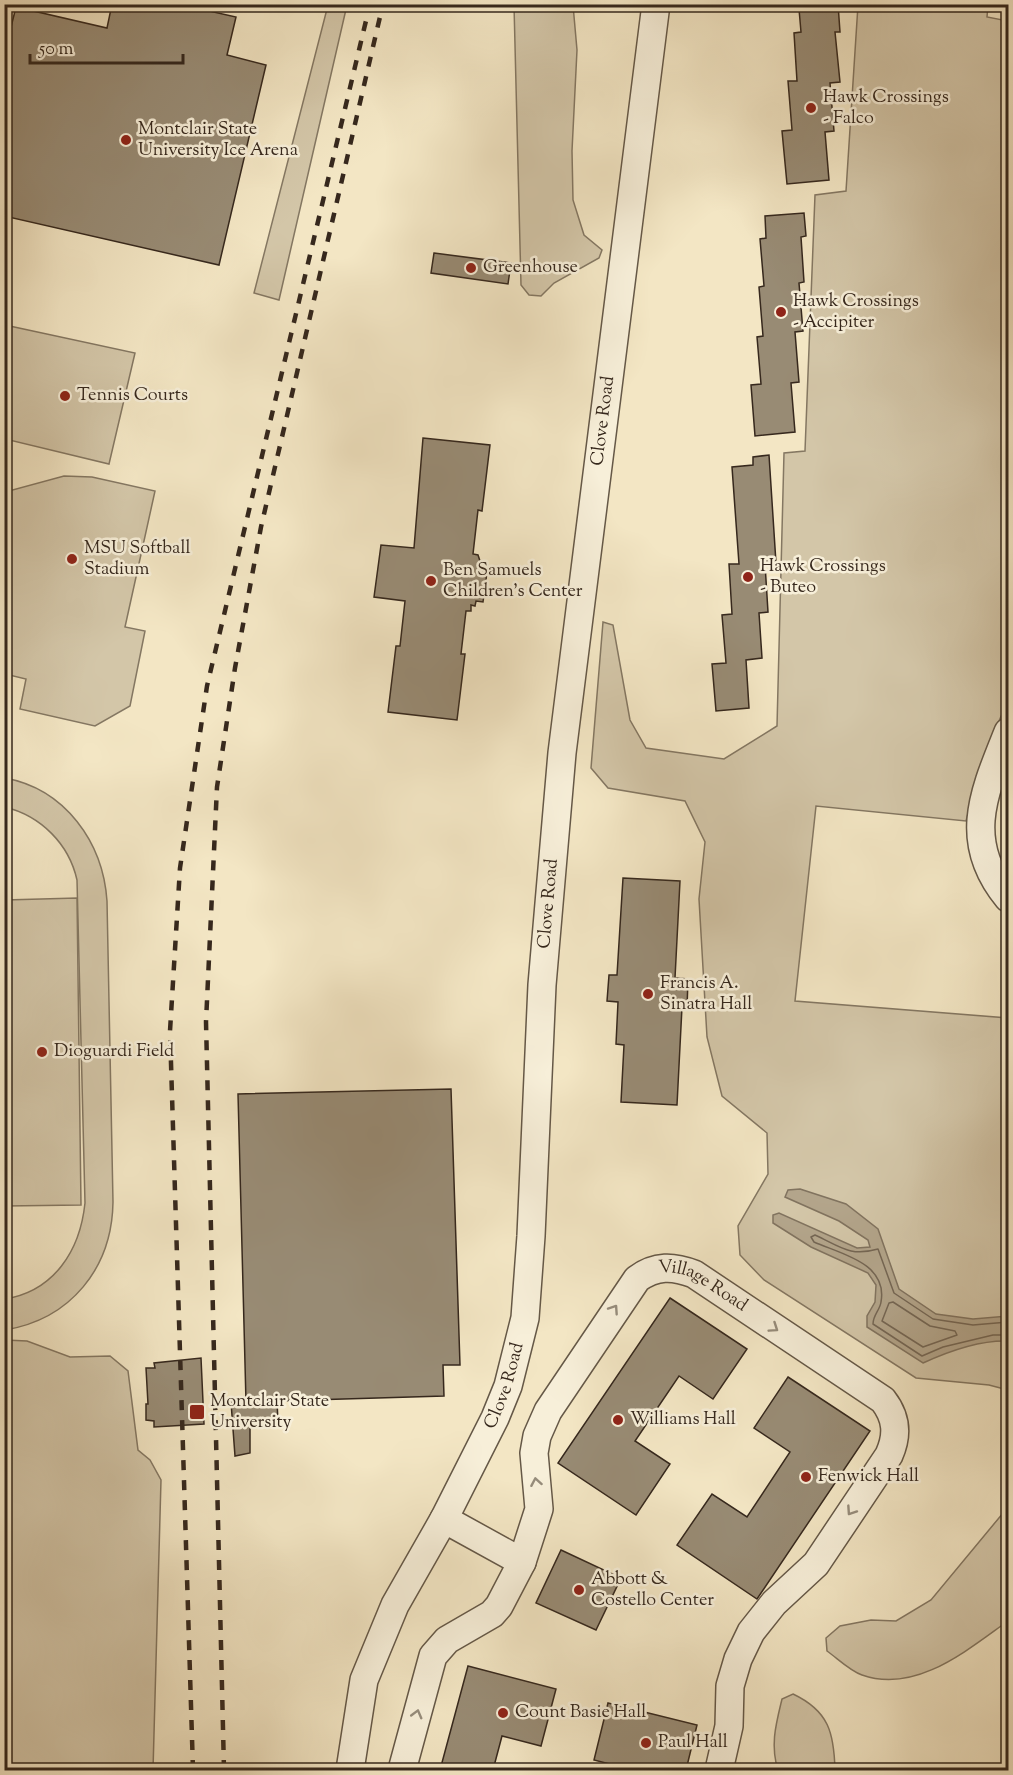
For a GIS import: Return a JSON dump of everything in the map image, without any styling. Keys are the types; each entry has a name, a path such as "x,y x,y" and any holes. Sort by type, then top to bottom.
{"street":[{"name":"Clove Road","path":"350,1770 364,1680 395,1605 444,1519 486,1436 508,1386 525,1318 531,1246 542,985 562,753 657,4"},
{"path":"1008,732 984,792 981,829 987,862 1008,898"},
{"name":"Village Road","path":"402,1770 434,1656 447,1640 492,1614 499,1606 522,1562 539,1509 534,1453 537,1436 560,1393 637,1279 645,1273 661,1268 677,1268 694,1274 884,1400 892,1411 895,1423 895,1437 889,1455 816,1564 774,1603 751,1632 738,1659 730,1686 729,1726 719,1770"},
{"path":"444,1519 522,1562"}],"shaded area":[{"path":"328,5 347,5 279,300 254,293"},
{"path":"514,5 573,5 577,50 572,151 573,200 584,235 602,250 599,258 554,283 541,296 529,295 521,285"},
{"path":"858,5 988,5 987,17 1008,21 1008,700 984,756 966,821 816,806 795,1001 1008,1018 1008,1390 989,1385 916,1378 764,1280 740,1255 738,1226 768,1174 767,1133 722,1096 707,1037 699,899 705,842 685,801 608,788 591,768 603,622 613,625 630,720 646,748 724,759 777,726 784,453 805,451 815,195 846,191"},
{"name":"Tennis Courts","path":"5,325 135,353 109,464 5,439"},
{"name":"MSU Softball Stadium","path":"64,476 92,477 155,491 125,627 145,631 130,706 95,726 20,709 26,679 5,674 5,492"},
{"path":"5,778 26,784 63,806 89,839 104,879 107,901 113,1202 111,1226 105,1248 96,1269 83,1287 50,1315 29,1324 5,1330 5,1299 22,1295 37,1287 51,1278 62,1266 77,1237 85,1203 77,880 67,855 52,833 30,817 5,807"},
{"name":"Dioguardi Field","path":"77,898 81,1205 5,1206 5,900"},
{"path":"5,1340 27,1341 70,1357 110,1356 128,1371 138,1450 150,1460 161,1480 153,1770 5,1770"},
{"path":"1008,1507 1008,1621 940,1666 902,1679 882,1679 862,1675 827,1651 826,1638 840,1626 871,1620 896,1621 931,1600"},
{"path":"793,1694 815,1708 827,1724 833,1745 835,1770 778,1770 774,1752 776,1726 782,1699"}],"water":[{"path":"800,1189 846,1204 878,1229 899,1289 936,1314 973,1319 1008,1316 1008,1341 986,1342 964,1347 923,1363 867,1327 867,1316 875,1302 876,1285 868,1273 811,1247 773,1223 773,1215 779,1213 857,1248 870,1247 868,1240 839,1221 785,1197 788,1190"}],"building":[{"name":"Montclair State University Ice Arena","path":"112,4 133,8 133,4 200,4 210,7 209,11 236,17 227,55 266,65 219,265 4,216 4,55 16,7 107,28"},
{"name":"Hawk Crossings - Falco","path":"805,4 838,4 840,32 835,32 840,82 830,83 834,131 825,132 829,180 787,184 782,131 792,130 788,81 797,81 794,33 801,32 799,9 806,8"},
{"name":"Hawk Crossings - Accipiter","path":"804,213 806,236 801,237 804,282 799,283 803,331 795,332 799,382 791,383 795,432 755,436 751,385 761,384 757,337 763,336 759,287 764,286 760,239 766,238 765,216"},
{"name":"Greenhouse","path":"434,253 511,263 508,284 431,273"},
{"name":"Ben Samuels Children's Center","path":"423,438 490,445 482,511 478,510 473,554 478,555 481,564 488,565 483,602 476,601 475,606 471,605 471,611 466,611 461,654 465,654 457,720 388,712 396,646 400,646 405,601 374,597 381,545 414,548"},
{"name":"Hawk Crossings - Buteo","path":"769,455 776,563 765,564 768,612 759,613 762,658 746,660 749,708 716,711 712,664 726,663 722,615 732,614 729,564 739,564 732,467 753,465 753,457"},
{"name":"Francis A. Sinatra Hall","path":"623,878 680,881 675,978 688,979 687,1008 682,1007 677,1105 621,1102 624,1045 616,1044 618,1002 607,1001 609,975 617,975"},
{"path":"451,1089 460,1365 443,1365 444,1396 277,1401 278,1422 250,1422 250,1453 235,1456 231,1402 246,1402 238,1094"},
{"name":"Williams Hall","path":"670,1298 747,1349 713,1399 679,1376 635,1441 670,1464 636,1515 558,1463"},
{"path":"201,1358 204,1424 154,1427 154,1421 146,1420 146,1404 148,1404 146,1368 155,1368 154,1363"},
{"name":"Fenwick Hall","path":"788,1377 870,1431 757,1599 677,1545 712,1494 747,1517 790,1452 754,1428"},
{"name":"Abbott & Costello Center","path":"561,1550 621,1578 596,1630 536,1603"},
{"name":"Count Basie Hall","path":"468,1666 556,1689 541,1746 502,1736 493,1770 440,1770"},
{"name":"Paul Hall","path":"608,1703 697,1725 686,1770 633,1770 594,1760"}],"railway":[{"path":"193,1770 170,1031 180,868 207,686 370,4"},
{"path":"224,1770 206,1022 217,787 235,668 261,527 383,4"}],"place":[{"name":"Hawk Crossings - Falco","path":"811,108"},
{"name":"Montclair State University Ice Arena","path":"126,140"},
{"name":"Greenhouse","path":"471,268"},
{"name":"Hawk Crossings - Accipiter","path":"781,312"},
{"name":"Tennis Courts","path":"65,396"},
{"name":"MSU Softball Stadium","path":"72,559"},
{"name":"Hawk Crossings - Buteo","path":"748,577"},
{"name":"Ben Samuels Children's Center","path":"431,581"},
{"name":"Francis A. Sinatra Hall","path":"648,994"},
{"name":"Dioguardi Field","path":"42,1052"},
{"name":"Montclair State University","path":"197,1412"},
{"name":"Williams Hall","path":"618,1420"},
{"name":"Fenwick Hall","path":"806,1477"},
{"name":"Abbott & Costello Center","path":"579,1590"},
{"name":"Count Basie Hall","path":"503,1713"},
{"name":"Paul Hall","path":"646,1743"}]}
